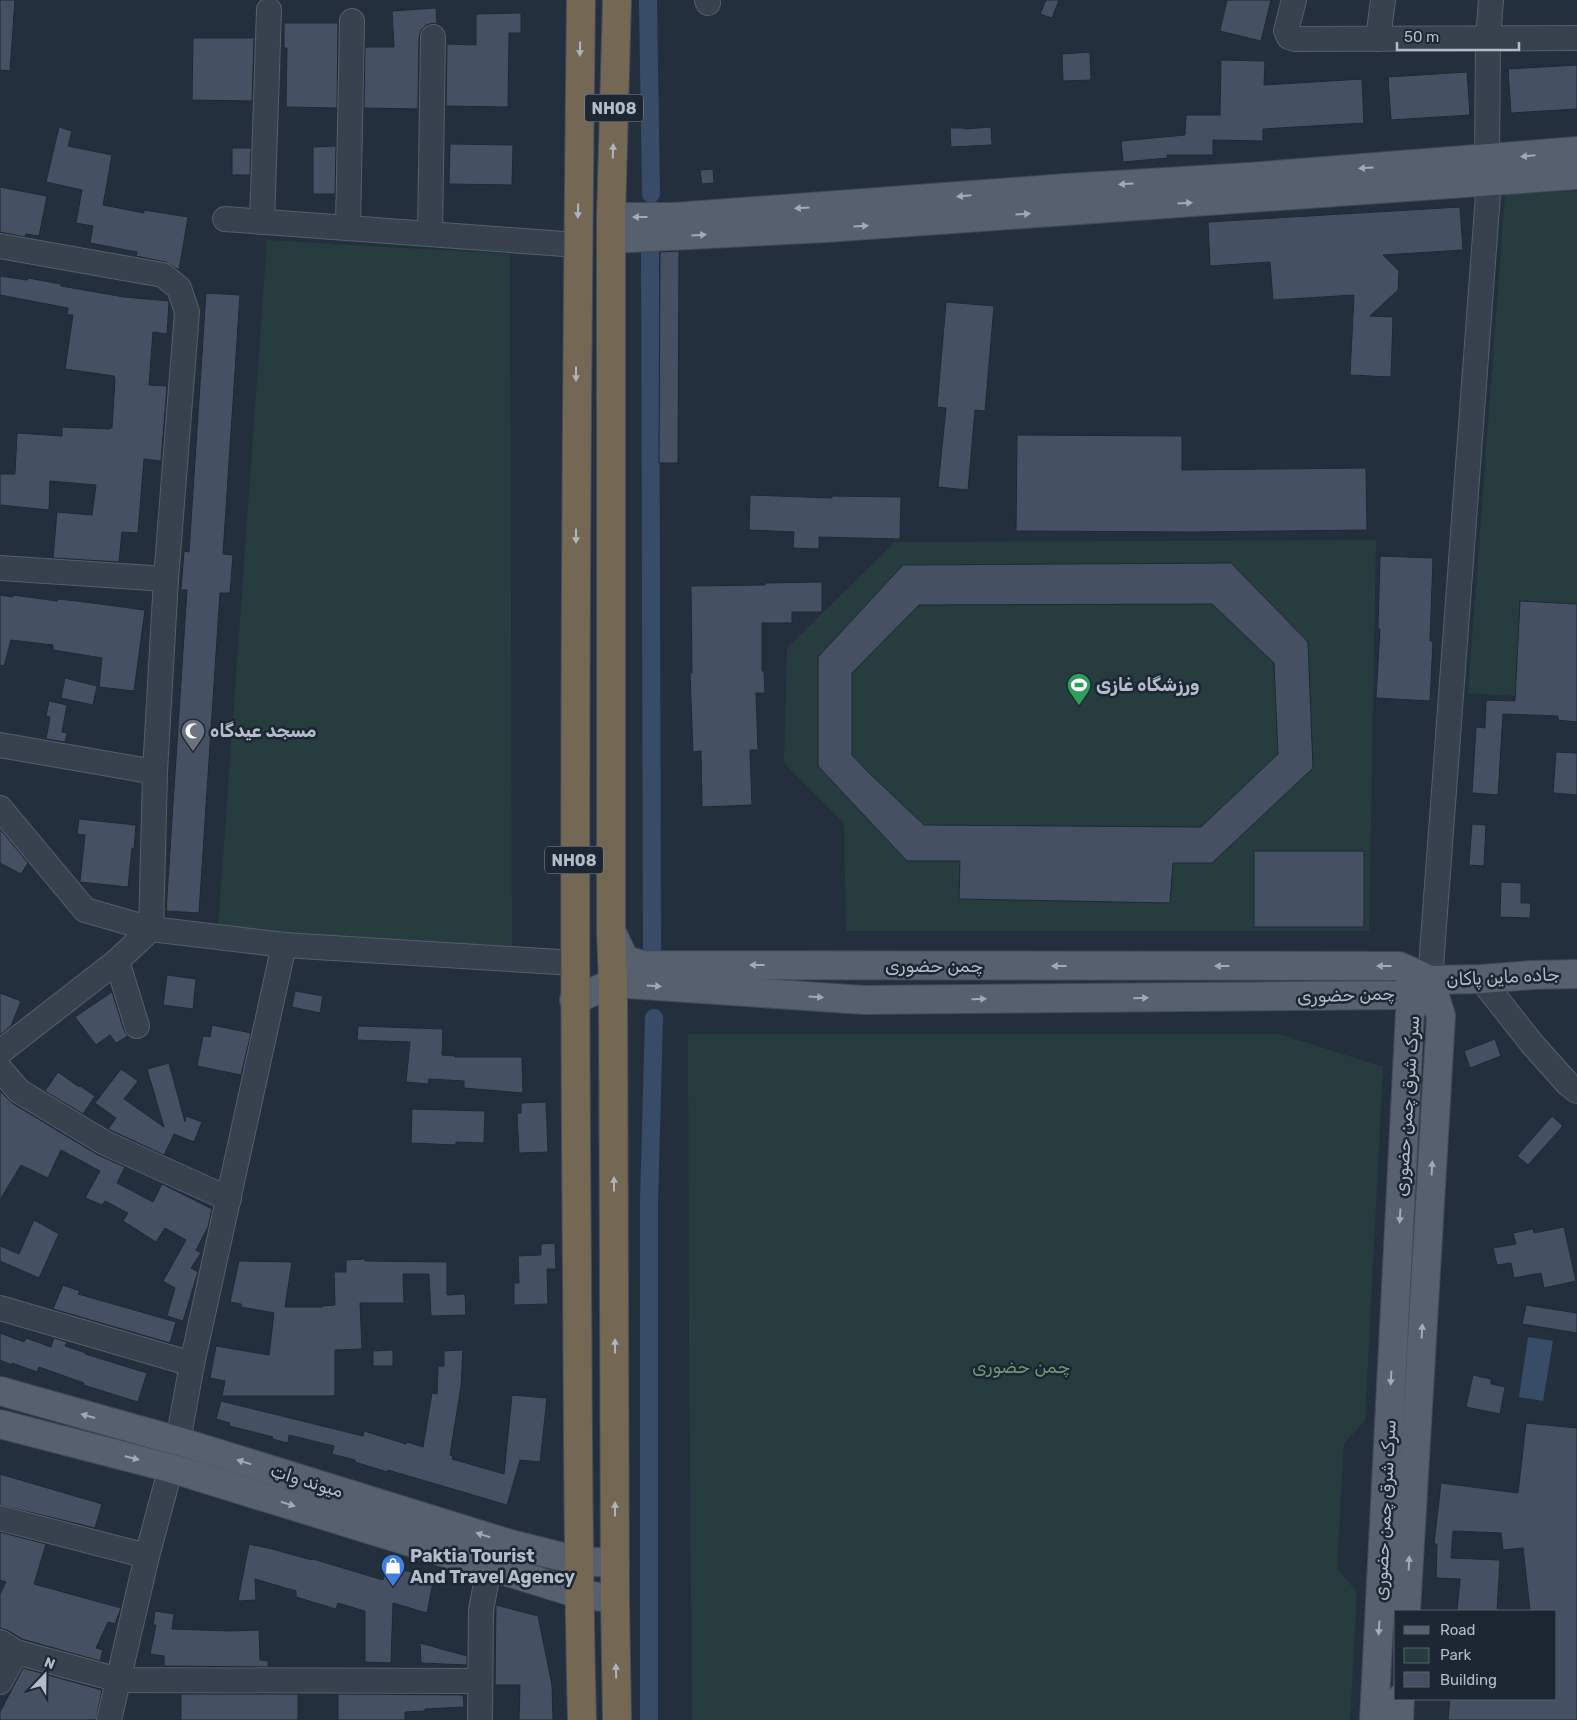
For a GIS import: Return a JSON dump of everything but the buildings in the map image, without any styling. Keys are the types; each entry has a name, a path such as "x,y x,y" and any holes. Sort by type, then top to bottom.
{"highway":[{"name":"NH08","path":"581,0 577,245 574,1000 579,1594 582,1720"},
{"name":"NH08","path":"617,0 611,228 611,931 613,983 617,1720"},
{"path":"574,815 611,798"}],"main road":[{"path":"611,228 826,228 1488,170 1577,151"},
{"path":"1488,170 1577,175"},
{"name":"چمن حضوری","path":"611,931 625,960 643,965 1399,966 1430,980"},
{"name":"جاده ماین پاکان","path":"1430,980 1577,974"},
{"name":"چمن حضوری","path":"574,1000 613,983 864,1000 1399,995 1430,980"},
{"name":"سرک شرق چمن حضوری","path":"1406,1610 1441,1016 1430,980"},
{"name":"سرک شرق چمن حضوری","path":"1374,1720 1410,1012 1430,980"},
{"name":"میوند واټ","path":"0,1391 178,1441 507,1543 579,1561 615,1563"},
{"name":"میوند واټ","path":"0,1424 170,1468 579,1594 615,1599"},
{"path":"1399,1720 1400,1700"}],"street":[{"path":"1294,0 1286,31 1289,37 1295,40 1577,38"},
{"path":"1378,39 1383,0"},
{"path":"1430,980 1488,170 1488,39 1491,0"},
{"path":"262,222 269,10"},
{"path":"348,228 352,22"},
{"path":"430,234 433,38"},
{"path":"225,219 577,245"},
{"path":"0,246 163,274 179,288 187,312 166,580 155,772 150,930 117,961 0,1052"},
{"path":"0,568 166,580"},
{"path":"0,746 155,772"},
{"path":"0,808 86,910 150,930 284,945 575,963"},
{"path":"109,1720 148,1556 178,1441 192,1364 284,945"},
{"path":"117,961 137,1026"},
{"path":"1481,979 1533,1046 1568,1084 1577,1091"},
{"path":"0,1069 18,1091 105,1143 229,1199"},
{"path":"0,1308 192,1364"},
{"path":"0,1518 148,1556"},
{"path":"480,1720 481,1610 489,1567"},
{"path":"0,1682 8,1647 119,1680 480,1681"}],"green space":[{"path":"1577,191 1577,700 1468,693 1505,194"},
{"path":"267,240 510,254 512,952 218,928"},
{"name":"ورزشگاه غازی","path":"1376,540 1369,931 846,931 844,823 784,763 787,648 895,542"},
{"name":"چمن حضوری","path":"688,1034 1280,1034 1383,1067 1365,1421 1344,1443 1337,1569 1357,1592 1350,1720 692,1720"}],"water":[{"path":"1528,1337 1553,1341 1543,1401 1519,1397"}],"waterway":[{"path":"648,0 651,194"},
{"path":"650,243 652,948"},
{"path":"649,1720 649,1202 654,1018"}],"place":[{"name":"ورزشگاه غازی","path":"1079,706"},
{"name":"مسجد عیدگاه","path":"193,752"},
{"name":"Paktia Tourist And Travel Agency","path":"393,1587"}]}
